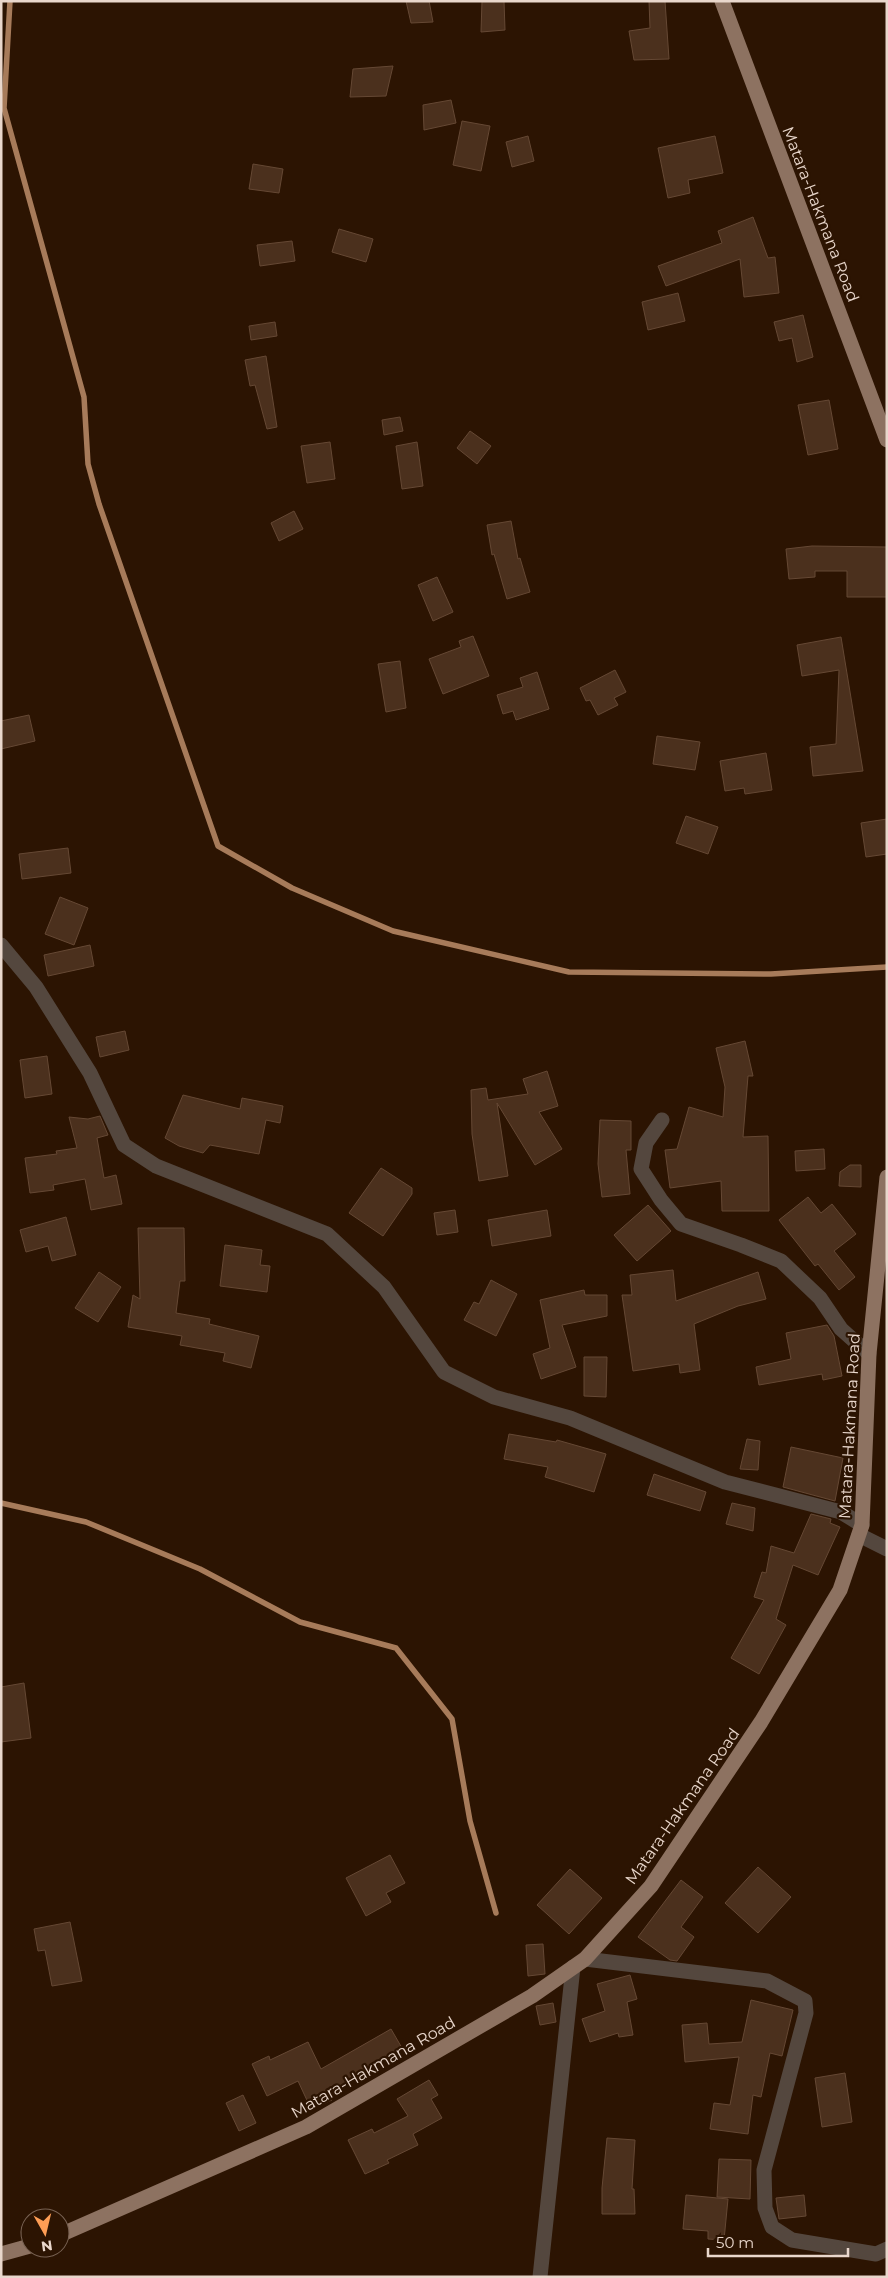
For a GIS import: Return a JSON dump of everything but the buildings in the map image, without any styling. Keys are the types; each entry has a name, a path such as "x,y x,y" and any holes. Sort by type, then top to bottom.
{"main road":[{"name":"Matara-Hakmana Road","path":"722,1 887,440"},
{"name":"Matara-Hakmana Road","path":"70,2231 306,2126 532,1996 579,1963 651,1886 761,1722 840,1590 861,1530 869,1354 887,1177"},
{"path":"1,2254 20,2249"}],"street":[{"path":"1,945 36,987 90,1073 124,1145 156,1166 327,1234 384,1287 444,1372 494,1397 570,1418 724,1482 840,1512 887,1549"},
{"path":"662,1120 646,1143 641,1169 661,1200 681,1224 742,1245 781,1262 820,1298 841,1329 869,1354"},
{"path":"540,2277 579,1963 767,1981 805,2001 806,2013 764,2170 765,2208 772,2227 792,2240 876,2254 887,2249"}],"waterway":[{"path":"10,1 4,108 84,397 88,464 99,504 218,846 292,888 393,931 569,972 771,974 887,967"},
{"path":"1,1503 86,1522 200,1569 300,1622 396,1648 452,1719 470,1821 496,1913"}]}
